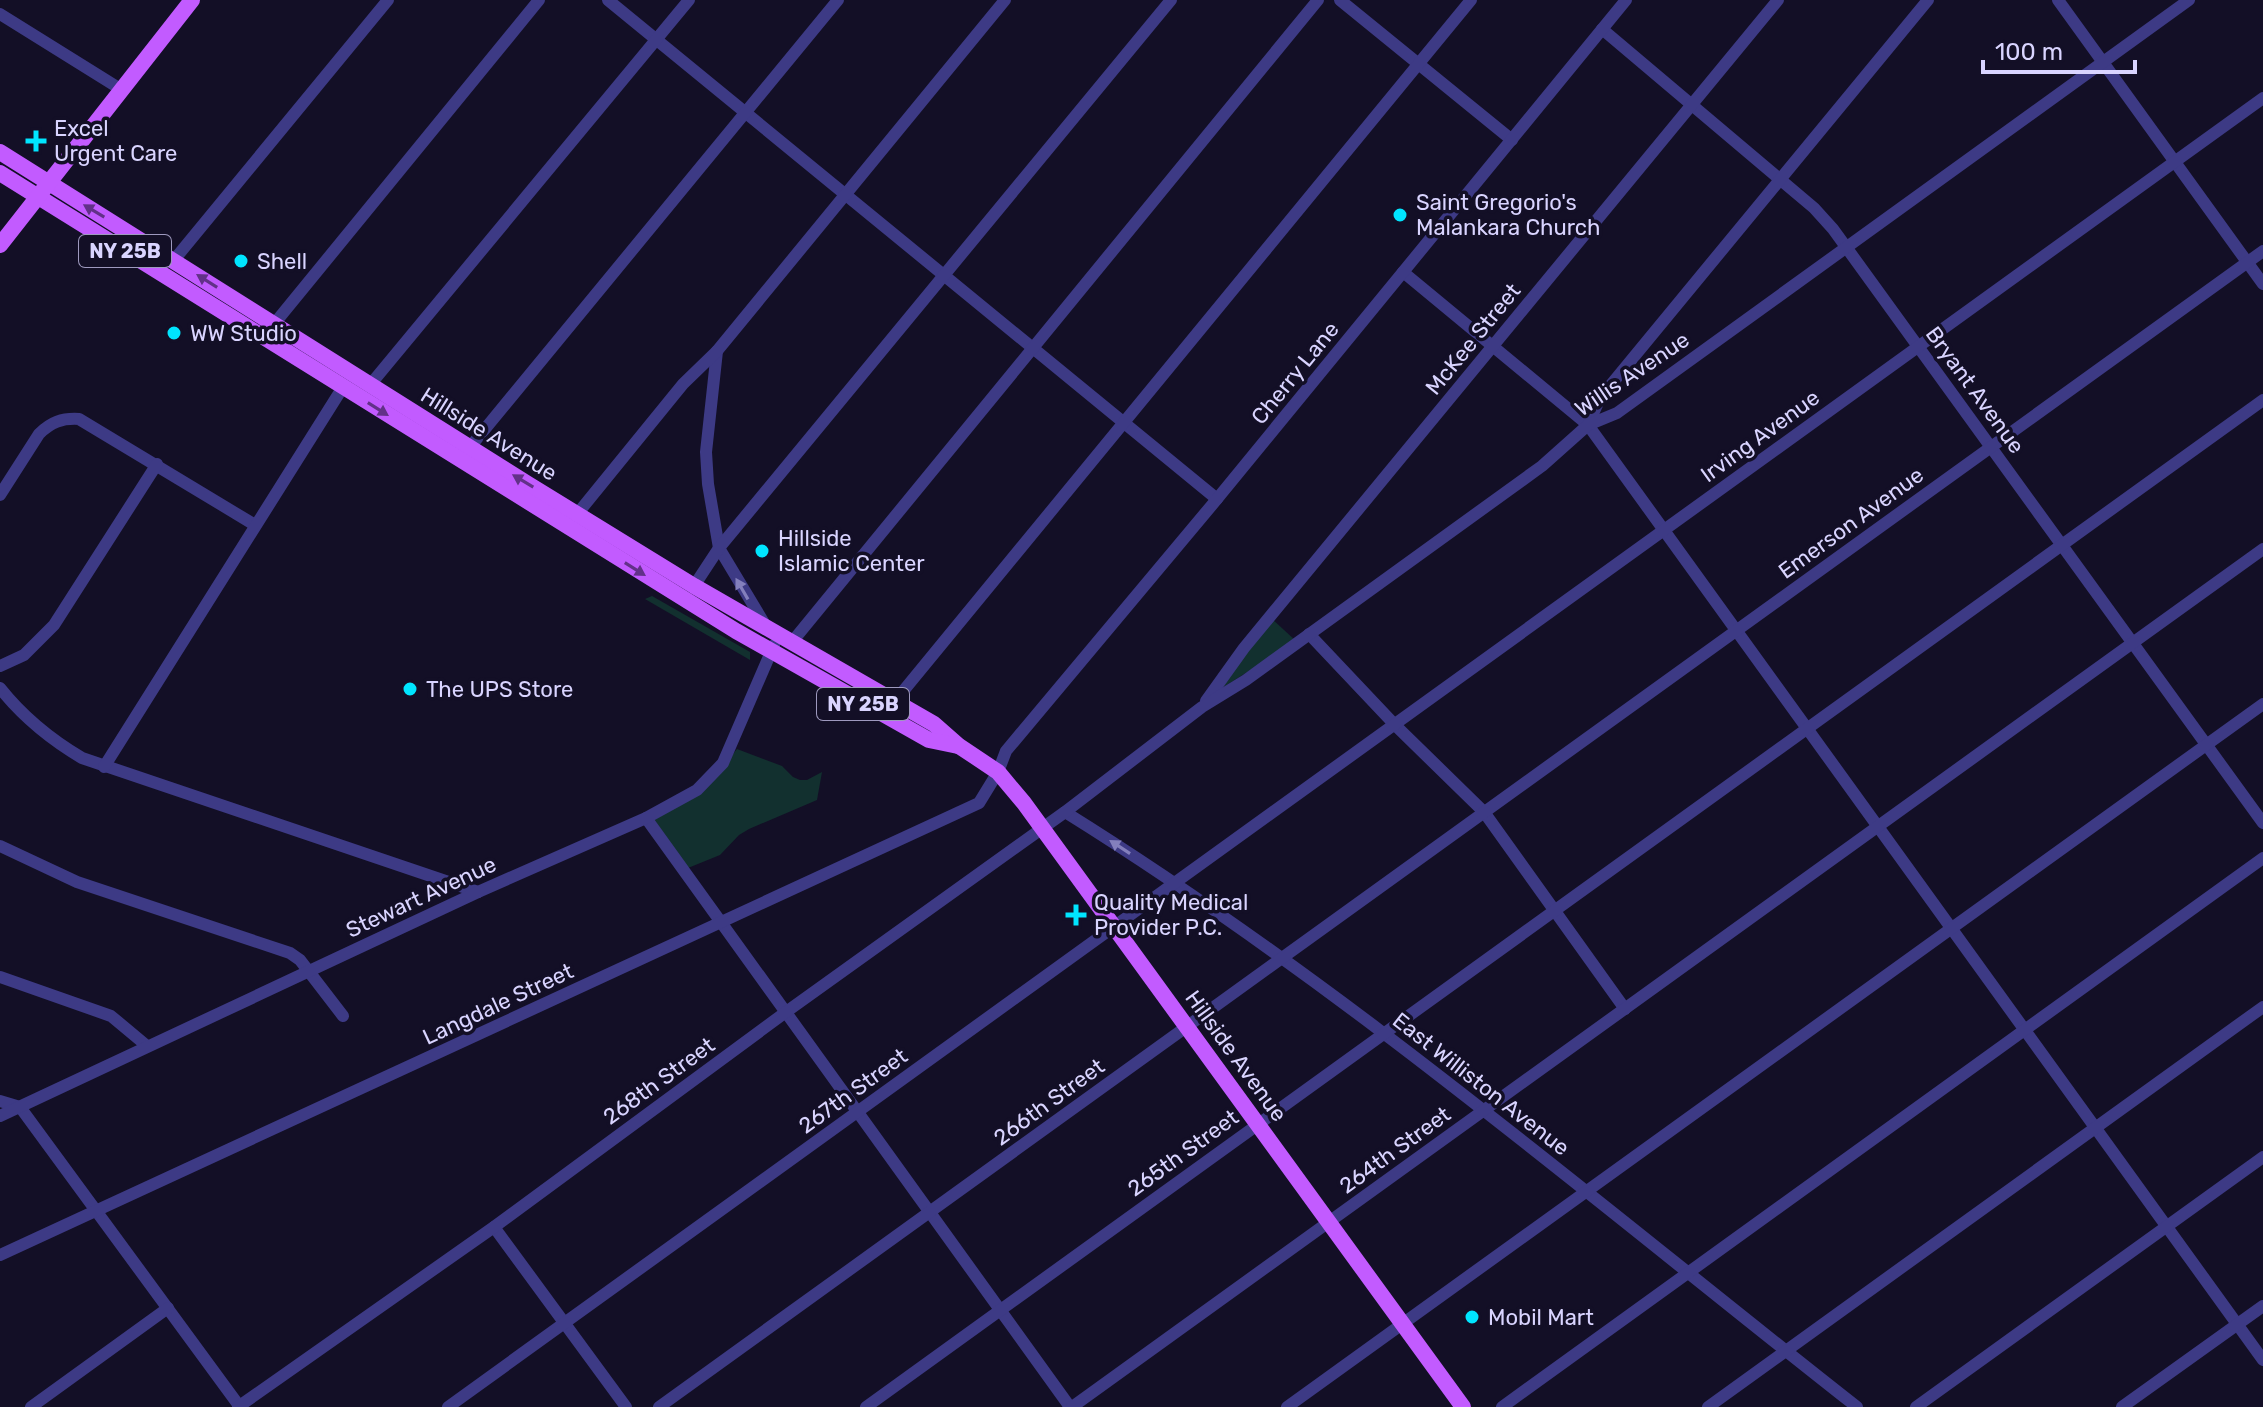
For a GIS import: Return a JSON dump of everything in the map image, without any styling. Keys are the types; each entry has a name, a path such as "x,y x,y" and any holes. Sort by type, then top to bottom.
{"main road":[{"path":"0,245 192,0"},
{"name":"Hillside Avenue","path":"0,152 370,385 464,454 771,652 929,740 959,746"},
{"name":"Hillside Avenue","path":"0,173 343,387 578,513 694,586 934,724 959,746 998,772 1042,827 1463,1407"}],"street":[{"path":"174,260 388,0"},
{"path":"264,338 539,0"},
{"path":"608,0 1217,499"},
{"path":"370,385 689,0"},
{"path":"464,454 838,0"},
{"path":"578,513 683,384 717,351 1005,0"},
{"path":"694,586 719,548 1171,0"},
{"name":"Stewart Avenue","path":"0,1116 478,892 646,818 697,790 723,763 780,635 1033,349 1318,0"},
{"path":"1340,0 1512,140"},
{"path":"895,701 1471,0"},
{"name":"Cherry Lane","path":"998,772 1006,751 1626,0"},
{"name":"McKee Street","path":"1202,707 1244,648 1778,0"},
{"path":"1588,425 1600,398 1928,0"},
{"path":"2058,0 2263,284"},
{"name":"Willis Avenue","path":"1101,785 1202,707 1246,680 1542,466 1588,425 1617,413 2189,0"},
{"path":"0,14 122,90"},
{"name":"Bryant Avenue","path":"1602,29 1814,208 1919,347 2263,823"},
{"name":"Irving Avenue","path":"1281,807 2263,98"},
{"name":"Emerson Avenue","path":"1462,828 2263,251"},
{"path":"1403,272 1588,425 2263,1360"},
{"path":"717,351 706,452 719,548 756,612 780,635"},
{"path":"104,767 343,387"},
{"name":"265th Street","path":"866,1407 2263,400"},
{"path":"0,495 39,434 54,422 66,418 87,421 255,525"},
{"path":"0,666 24,655 54,625 157,464"},
{"name":"264th Street","path":"1071,1407 2263,549"},
{"path":"1309,634 1395,725 1484,812 1625,1009"},
{"path":"0,688 15,708 44,734 82,758 478,892"},
{"path":"1287,1407 2263,704"},
{"name":"Langdale Street","path":"0,1255 979,803 998,772"},
{"name":"268th Street","path":"239,1407 494,1227 1101,785"},
{"name":"267th Street","path":"448,1407 1281,807"},
{"name":"East Williston Avenue","path":"1065,812 1175,884 1385,1033 1857,1407"},
{"path":"646,818 1071,1407"},
{"name":"266th Street","path":"659,1407 1462,828"},
{"path":"0,846 77,882 290,953 300,960 343,1016"},
{"path":"1502,1407 2263,858"},
{"path":"0,977 111,1016 147,1046"},
{"path":"1708,1407 2263,1007"},
{"path":"0,1101 20,1107 239,1407"},
{"path":"1916,1407 2263,1157"},
{"path":"494,1227 626,1407"},
{"path":"2122,1407 2263,1306"},
{"path":"31,1407 168,1308"}],"green space":[{"path":"652,596 750,652 750,660 645,599"},
{"path":"1271,618 1296,641 1222,688"},
{"path":"737,749 782,766 800,780 822,772 817,800 749,829 720,855 688,868 654,819 704,791"}],"place":[{"name":"Excel Urgent Care","path":"36,141"},
{"name":"Saint Gregorio's Malankara Church","path":"1400,215"},
{"name":"Shell","path":"241,261"},
{"name":"WW Studio","path":"174,333"},
{"name":"Hillside Islamic Center","path":"762,551"},
{"name":"The UPS Store","path":"410,689"},
{"name":"Quality Medical Provider P.C.","path":"1076,915"},
{"name":"Mobil Mart","path":"1472,1317"}]}
